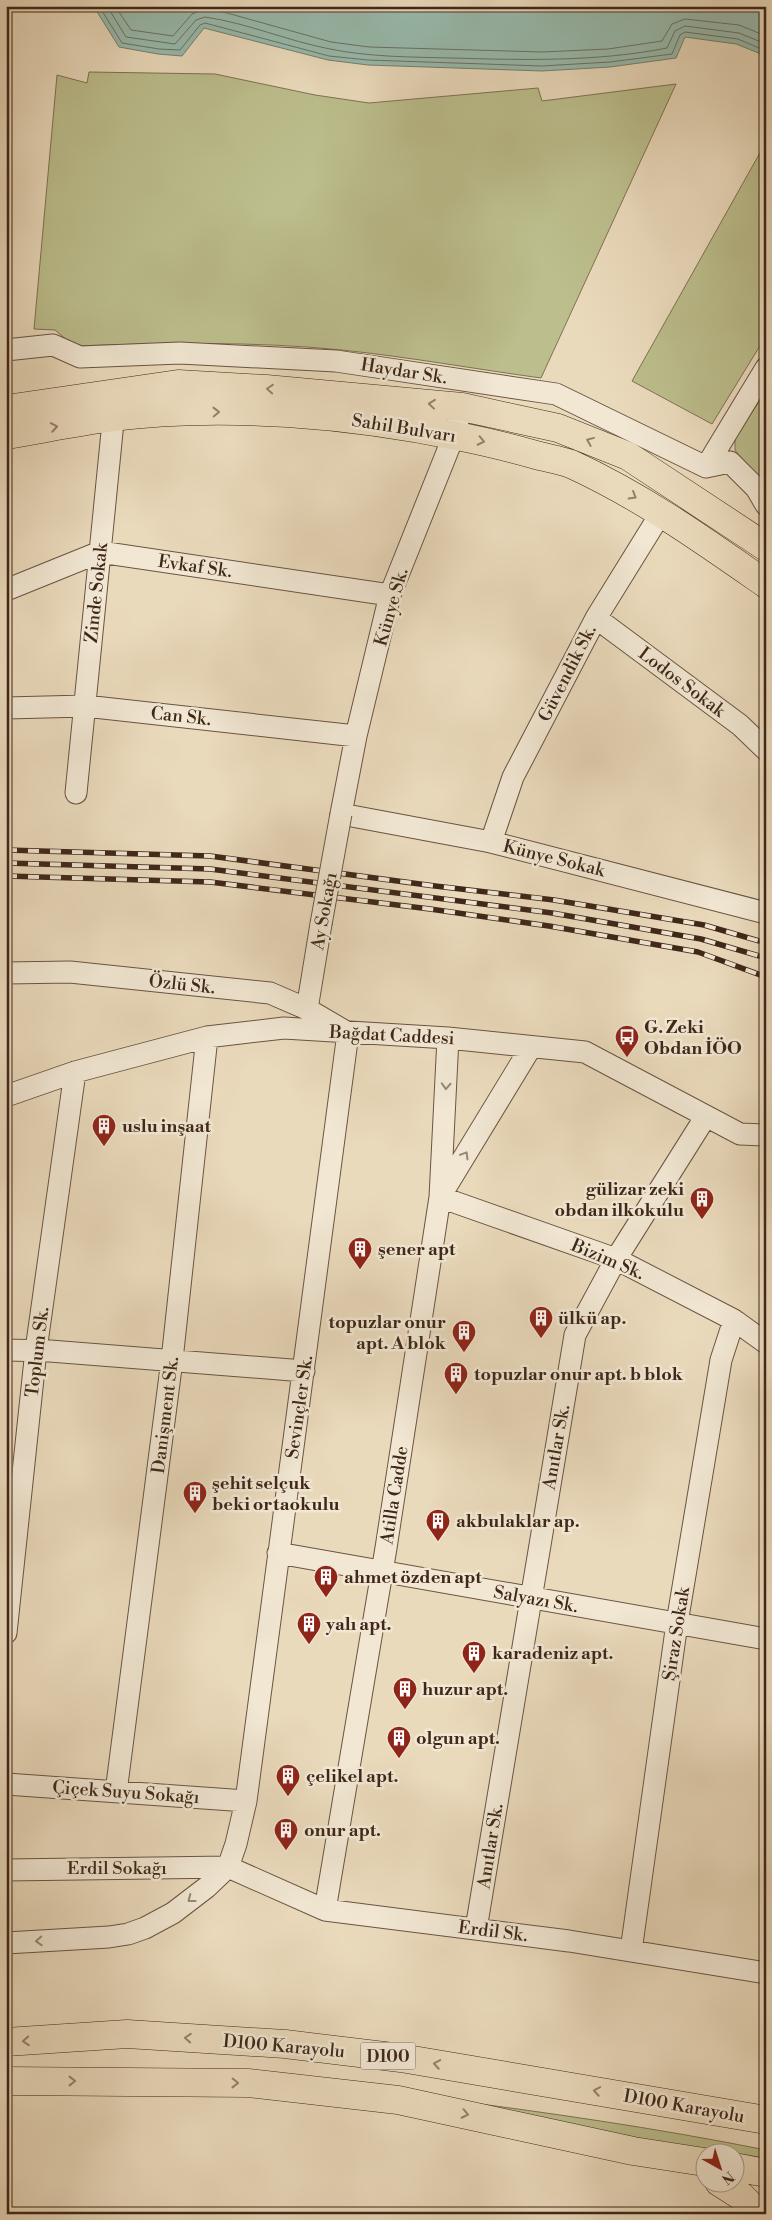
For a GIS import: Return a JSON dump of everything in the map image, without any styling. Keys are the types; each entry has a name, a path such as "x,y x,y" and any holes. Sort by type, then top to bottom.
{"highway":[{"name":"Sahil Bulvarı","path":"6,435 115,405 178,384 266,389 462,407 558,428 628,456 766,547"},
{"name":"Sahil Bulvarı","path":"6,409 115,405 165,413 238,412 329,417 404,426 454,435 569,463 628,493 688,529 766,584"},
{"path":"695,501 745,513 766,525"},
{"path":"731,560 766,592"},
{"name":"D100 Karayolu","path":"6,2042 127,2034 286,2044 401,2058 766,2120"},
{"name":"D100","path":"6,2081 248,2083 398,2100 633,2151 694,2160"},
{"path":"633,2151 661,2158 694,2171"},
{"path":"744,2169 766,2173"},
{"path":"735,2192 759,2214"}],"street":[{"name":"Haydar Sk.","path":"6,350 53,345 80,357 180,353 336,361 556,394 706,467"},
{"path":"706,467 766,368"},
{"name":"Zinde Sokak","path":"76,793 115,405"},
{"name":"Künye Sk.","path":"340,814 356,736 390,595 454,435 462,407"},
{"path":"706,467 730,462 756,488 766,505"},
{"name":"Güvendik Sk.","path":"491,842 514,777 596,618 661,513"},
{"path":"6,590 100,552"},
{"name":"Evkaf Sk.","path":"100,552 390,595"},
{"name":"Lodos Sokak","path":"596,618 740,725 766,750"},
{"name":"Can Sk.","path":"6,708 84,706 356,736"},
{"name":"Künye Sokak","path":"340,814 491,842 766,913"},
{"name":"Ay Sokağı","path":"307,1009 340,814"},
{"name":"Özlü Sk.","path":"6,973 70,972 270,993 307,1009 348,1033"},
{"name":"Bağdat Caddesi","path":"6,1096 75,1072 208,1037 284,1028 448,1038 585,1052 740,1134 766,1135"},
{"name":"Sevinçler Sk.","path":"228,1867 236,1844 246,1800 348,1033"},
{"name":"Danişment Sk.","path":"116,1792 172,1360 208,1037"},
{"name":"Atilla Cadde","path":"325,1910 382,1572 440,1197 448,1038"},
{"name":"Atilla Cadde","path":"440,1197 531,1046"},
{"name":"Toplum Sk.","path":"6,1633 36,1350 75,1072"},
{"name":"Anıtlar Sk.","path":"476,1929 575,1335 616,1259 706,1116"},
{"name":"Bizim Sk.","path":"440,1197 616,1259 734,1320 766,1343"},
{"name":"Şiraz Sokak","path":"631,1951 677,1623 721,1360 734,1320"},
{"path":"6,1350 36,1350 304,1371"},
{"name":"Salyazı Sk.","path":"278,1554 766,1638"},
{"name":"Çiçek Suyu Sokağı","path":"6,1784 246,1800"},
{"path":"6,1943 109,1937 145,1928 173,1913 207,1887 228,1867"},
{"name":"Erdil Sk.","path":"228,1867 325,1910 631,1951 766,1973"},
{"name":"Erdil Sokağı","path":"6,1870 228,1867"}],"green space":[{"path":"89,72 215,74 315,95 369,103 538,88 542,101 676,84 541,378 392,356 309,347 208,344 74,346 55,330 34,329 57,75 87,83"},
{"path":"766,142 766,336 712,424 632,381"},
{"path":"763,395 766,396 766,491 735,450 735,439"},
{"path":"434,2098 600,2121 722,2142 694,2142 694,2150 426,2111"},
{"path":"744,2146 766,2150 766,2164 744,2160"}],"water":[{"path":"90,6 766,6 766,56 736,44 685,37 676,58 610,67 542,71 368,65 328,60 204,28 182,56 119,47 94,7"}],"railway":[{"path":"6,850 210,856 554,900 704,925 766,943"},
{"path":"6,863 210,869 552,913 701,939 766,958"},
{"path":"6,876 210,882 430,909 549,926 698,952 766,977"}],"place":[{"name":"G. Zeki Obdan İÖO","path":"627,1058"},
{"name":"uslu inşaat","path":"104,1147"},
{"name":"gülizar zeki obdan ilkokulu","path":"702,1220"},
{"name":"şener apt","path":"360,1270"},
{"name":"ülkü ap.","path":"541,1339"},
{"name":"topuzlar onur apt. A blok","path":"464,1353"},
{"name":"topuzlar onur apt. b blok","path":"456,1395"},
{"name":"şehit selçuk beki ortaokulu","path":"195,1514"},
{"name":"akbulaklar ap.","path":"438,1542"},
{"name":"ahmet özden apt","path":"326,1598"},
{"name":"yalı apt.","path":"309,1645"},
{"name":"karadeniz apt.","path":"474,1674"},
{"name":"huzur apt.","path":"405,1710"},
{"name":"olgun apt.","path":"399,1759"},
{"name":"çelikel apt.","path":"288,1797"},
{"name":"onur apt.","path":"286,1851"}]}
